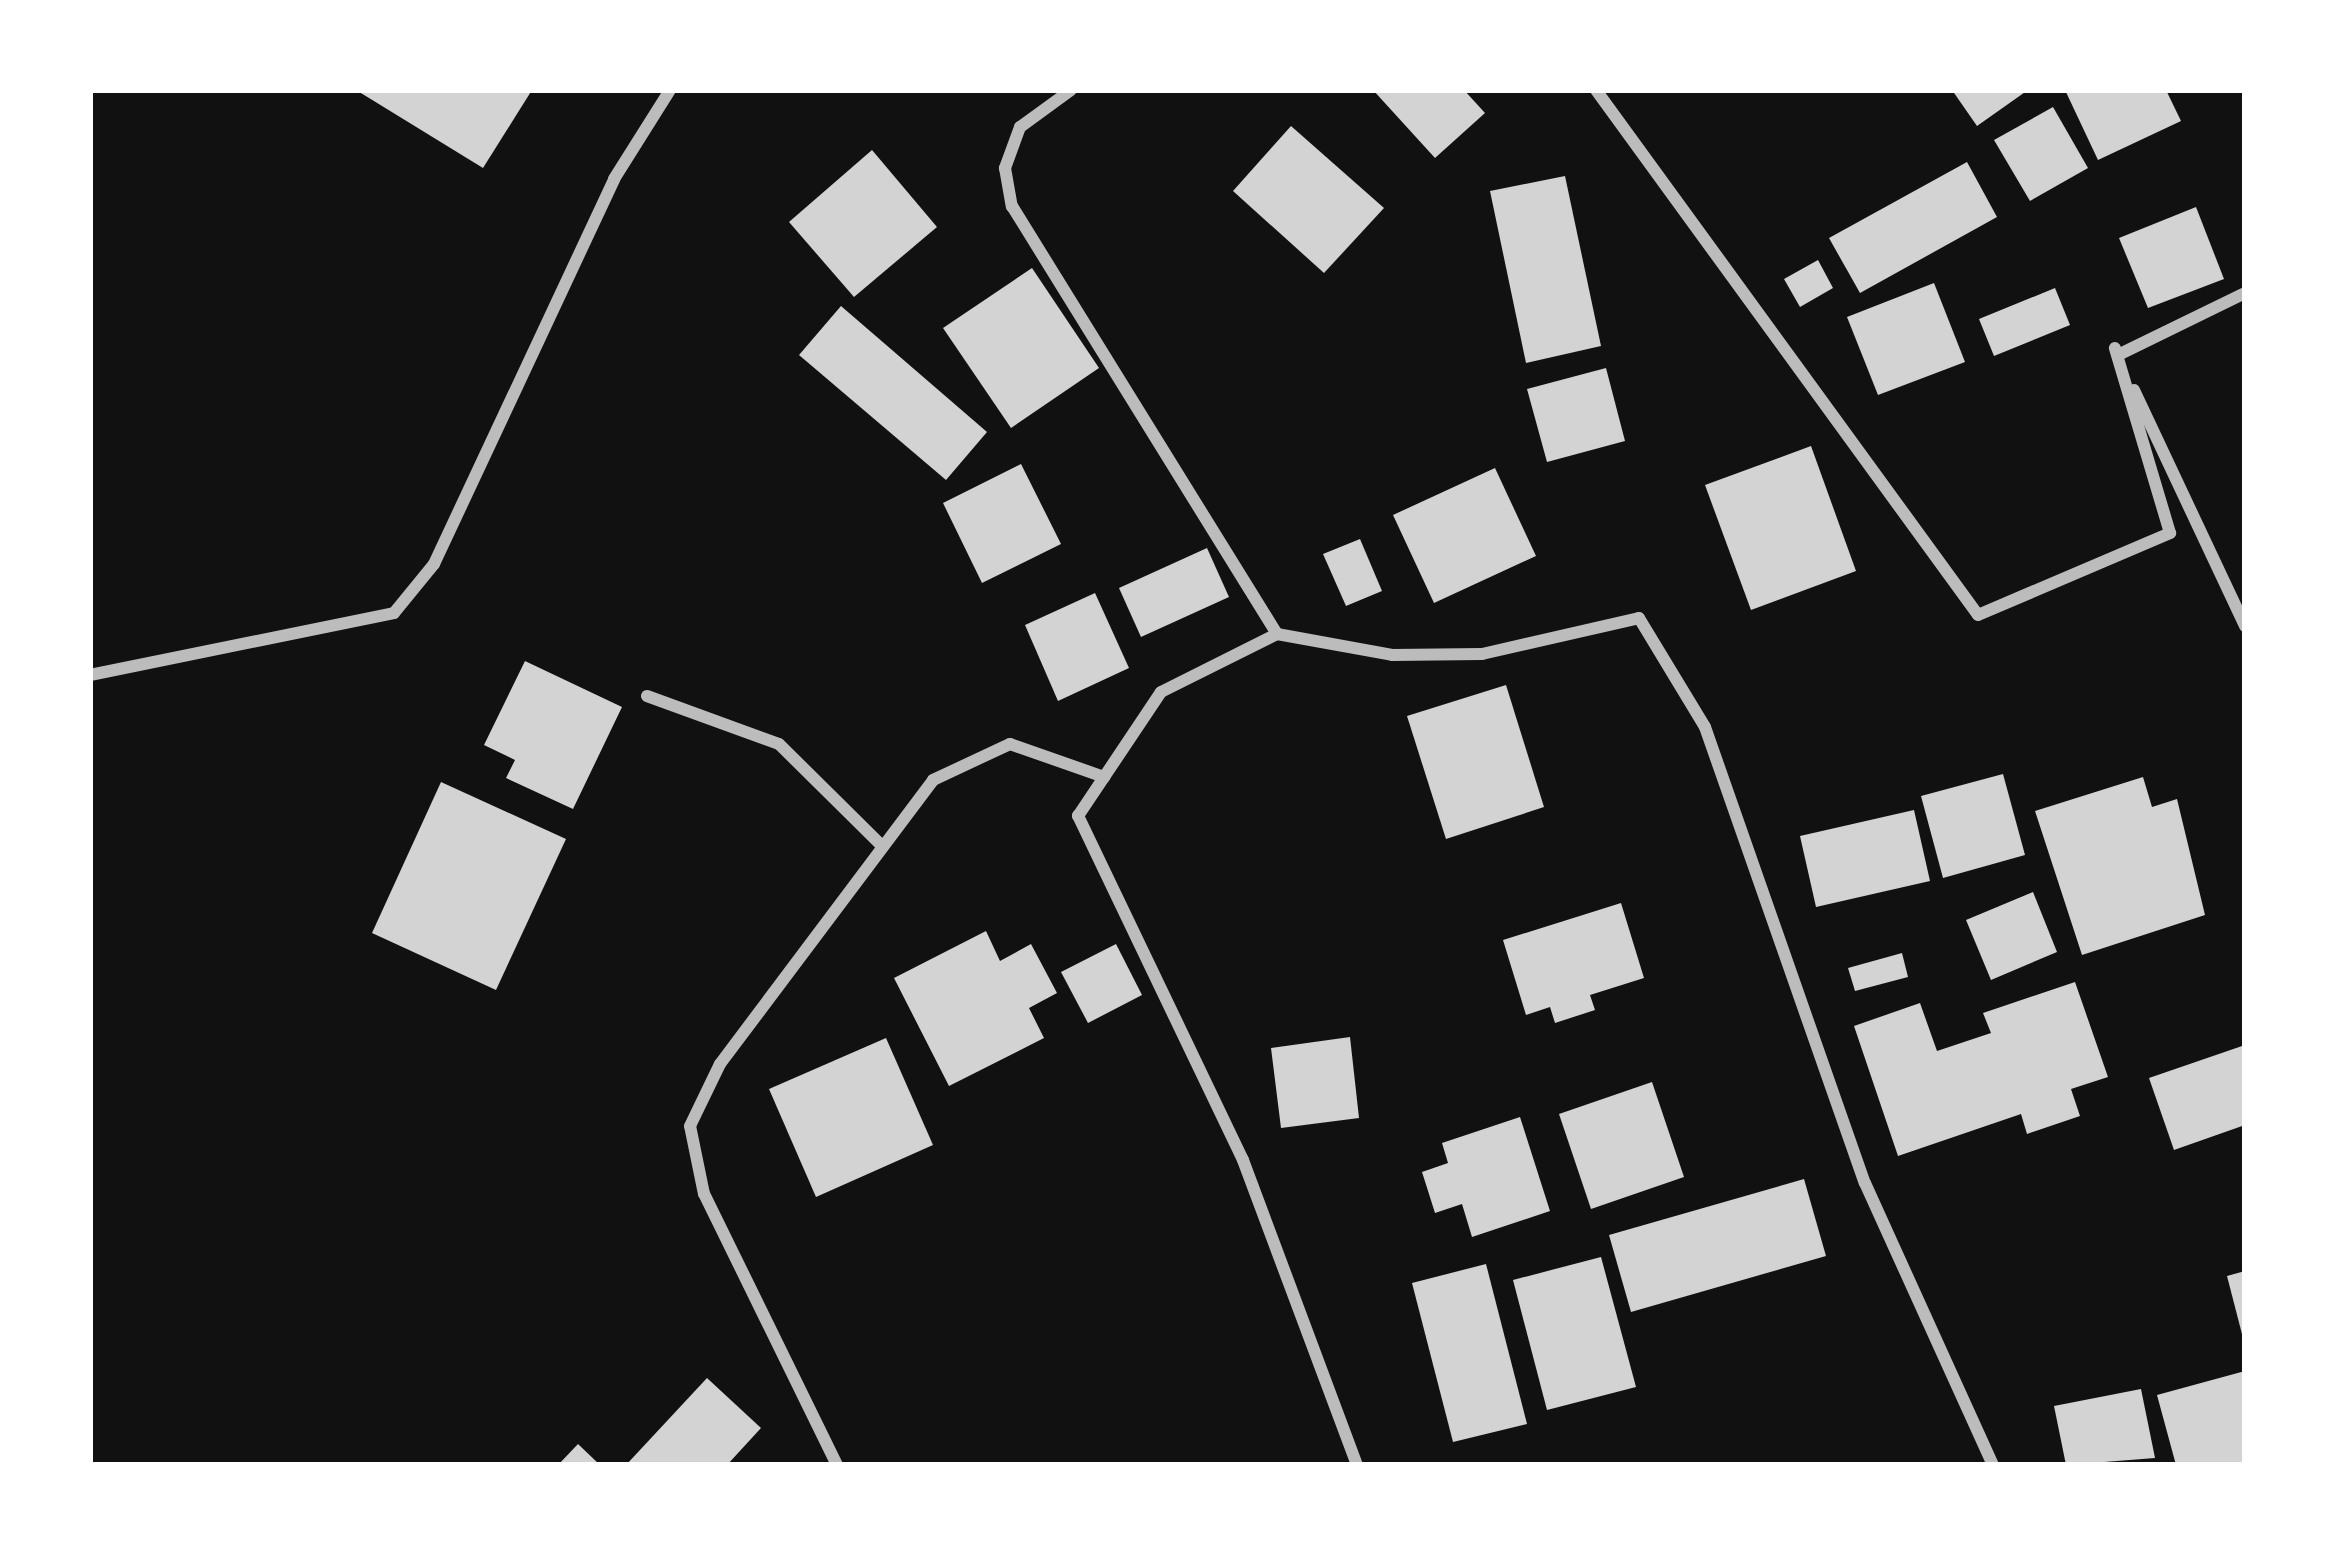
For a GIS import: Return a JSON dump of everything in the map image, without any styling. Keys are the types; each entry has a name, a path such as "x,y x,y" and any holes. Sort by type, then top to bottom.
{"street":[{"path":"90,675 394,614 434,564 614,179 670,90"},
{"path":"1071,90 1020,128 1005,168 1012,206 1276,634"},
{"path":"1597,90 1978,615 2170,533 2115,348"},
{"path":"2115,348 2245,293"},
{"path":"2115,348 2245,626"},
{"path":"1357,1465 1243,1160 1078,816 1161,692 1276,634 1392,655 1482,654 1639,618 1705,727 1864,1184 1993,1465"},
{"path":"647,696 778,744 882,846"},
{"path":"837,1465 704,1194 690,1126 721,1064 933,781 1010,744 1104,777"}],"building":[{"path":"356,90 532,90 483,168"},
{"path":"1373,90 1464,90 1485,113 1435,158"},
{"path":"1952,90 2028,90 1977,126"},
{"path":"2065,90 2166,90 2181,121 2098,160"},
{"path":"2053,107 2088,168 2030,201 1994,140"},
{"path":"1291,126 1384,208 1324,273 1233,191"},
{"path":"872,150 937,227 854,297 789,222"},
{"path":"1967,162 1997,217 1860,293 1829,238"},
{"path":"1565,176 1601,346 1526,363 1490,191"},
{"path":"2196,207 2224,279 2148,308 2119,238"},
{"path":"1818,260 1833,288 1800,307 1784,279"},
{"path":"1032,268 1099,368 1011,428 943,328"},
{"path":"1934,283 1965,362 1878,395 1847,317"},
{"path":"2055,288 2070,325 1994,356 1979,319"},
{"path":"841,306 987,432 946,480 799,355"},
{"path":"1606,368 1625,441 1547,462 1527,389"},
{"path":"1811,446 1856,571 1751,610 1705,485"},
{"path":"1021,464 1061,544 982,583 943,503"},
{"path":"1495,468 1536,556 1434,603 1393,515"},
{"path":"1360,539 1382,591 1346,606 1323,554"},
{"path":"1207,548 1229,597 1141,637 1119,588"},
{"path":"1095,593 1129,668 1058,701 1025,625"},
{"path":"525,661 622,707 573,809 506,778 515,760 484,745"},
{"path":"1506,685 1544,807 1446,839 1407,716"},
{"path":"2003,774 2025,855 1943,878 1921,796"},
{"path":"2143,777 2152,807 2177,799 2205,915 2082,955 2035,811"},
{"path":"441,782 566,839 496,990 372,933"},
{"path":"1914,810 1930,881 1816,907 1800,836"},
{"path":"2033,892 2057,952 1991,980 1966,920"},
{"path":"1621,903 1644,978 1590,995 1595,1010 1555,1023 1550,1007 1526,1015 1503,940"},
{"path":"986,931 1000,961 1031,944 1057,993 1029,1008 1044,1038 949,1086 894,978"},
{"path":"1116,944 1142,995 1088,1023 1061,972"},
{"path":"1902,953 1908,977 1855,991 1848,968"},
{"path":"2075,982 2108,1077 2071,1089 2080,1116 2027,1134 2021,1114 1898,1156 1854,1026 1920,1003 1937,1051 1991,1033 1983,1013"},
{"path":"1350,1037 1359,1118 1281,1128 1271,1048"},
{"path":"886,1038 933,1145 816,1197 769,1089"},
{"path":"2245,1045 2245,1125 2174,1150 2149,1078"},
{"path":"1652,1082 1684,1177 1591,1209 1559,1114"},
{"path":"1520,1117 1550,1211 1472,1237 1462,1204 1435,1213 1422,1172 1448,1163 1442,1143"},
{"path":"1804,1179 1826,1256 1631,1312 1609,1235"},
{"path":"1601,1257 1636,1387 1547,1410 1513,1280"},
{"path":"1486,1264 1527,1424 1453,1442 1412,1283"},
{"path":"2245,1271 2245,1338 2243,1338 2227,1276"},
{"path":"2245,1371 2245,1465 2176,1465 2157,1395"},
{"path":"707,1378 761,1428 727,1465 626,1465"},
{"path":"2141,1389 2155,1458 2066,1465 2054,1406"},
{"path":"578,1444 600,1465 558,1465"}]}
